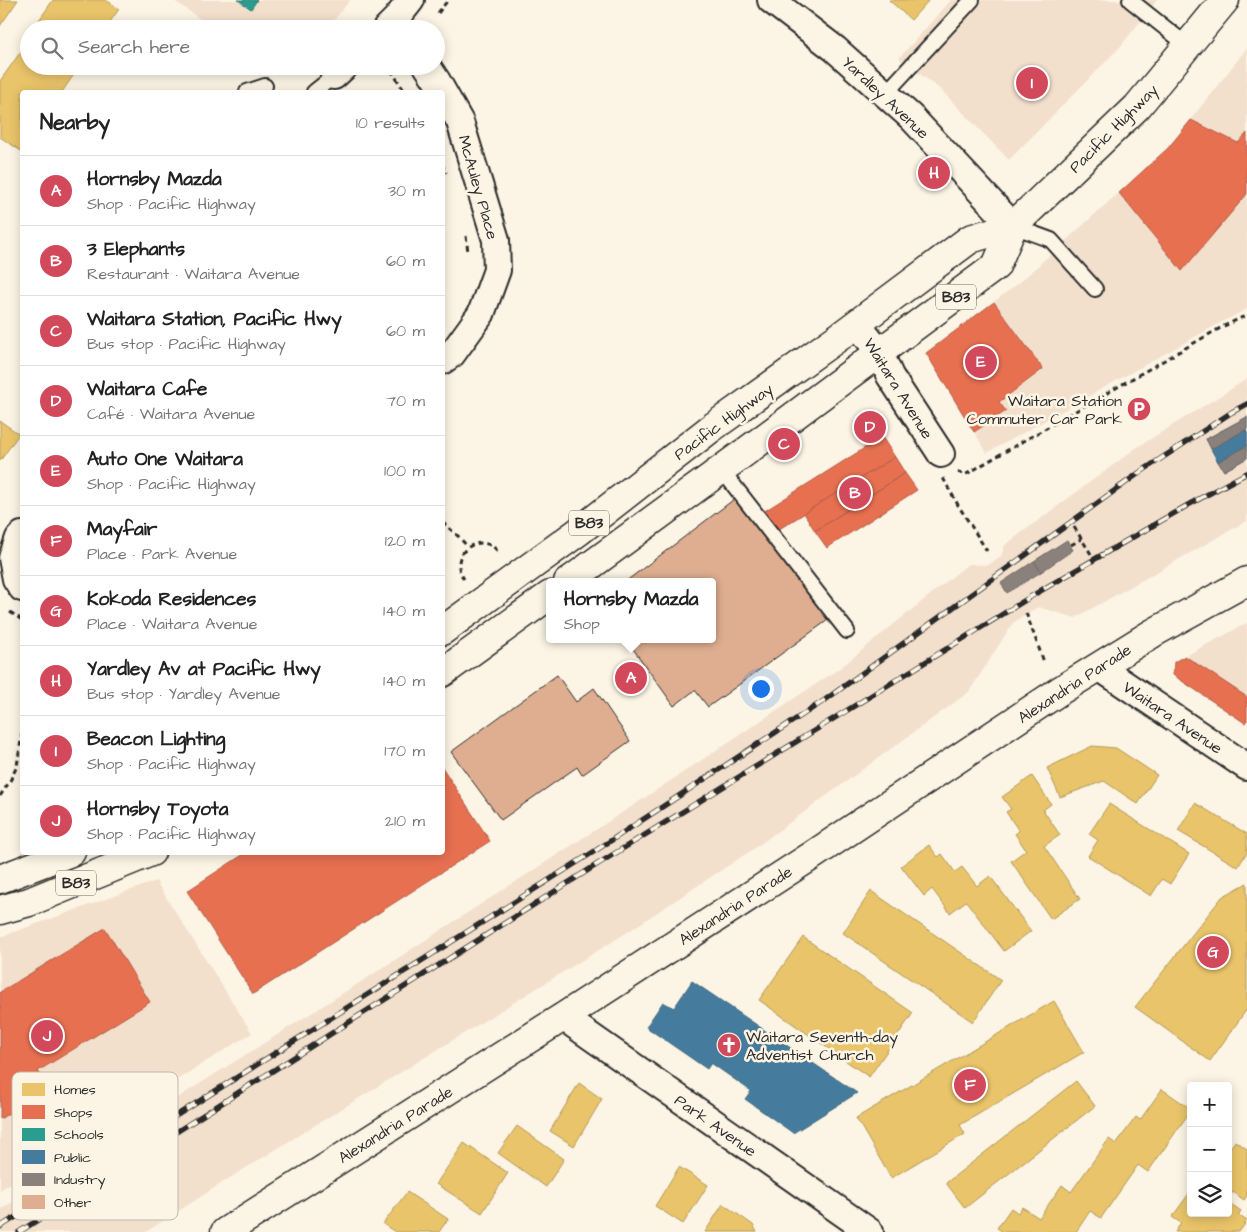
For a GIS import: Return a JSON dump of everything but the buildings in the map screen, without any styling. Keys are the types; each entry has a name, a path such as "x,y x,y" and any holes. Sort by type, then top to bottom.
{"main road":[{"name":"Pacific Highway","path":"573,578 996,266 1013,226 1138,107 1225,0"},
{"name":"Pacific Highway","path":"445,629 578,532 710,429 857,324 970,239 1013,226"},
{"name":"Alexandria Parade","path":"225,1232 563,1018 818,852 1061,690 1153,633 1247,582"},
{"path":"445,671 546,598"},
{"name":"B83","path":"0,879 64,855"},
{"name":"B83","path":"0,910 29,902 144,855"}],"street":[{"name":"Yardley Avenue","path":"771,0 834,49 911,117 1013,226"},
{"name":"McAuley Place","path":"433,75 442,90"},
{"name":"McAuley Place","path":"445,95 460,122 496,240 497,270 480,314 452,354 445,359"},
{"name":"Waitara Avenue","path":"857,324 880,353 890,376 947,465"},
{"path":"20,537 12,558 16,579 20,585"},
{"name":"Waitara Avenue","path":"1099,667 1247,767"},
{"name":"Park Avenue","path":"563,1018 870,1232"}],"lane":[{"path":"885,94 972,0"},
{"path":"1130,0 1188,46"},
{"path":"316,90 334,75"},
{"path":"253,90 265,86"},
{"path":"1013,226 1051,240 1094,289"},
{"path":"721,469 847,631"}],"path":[{"path":"438,13 448,0"},
{"path":"394,75 404,90"},
{"path":"445,171 449,180"},
{"path":"464,230 469,259"},
{"path":"987,551 942,476 947,465 965,475 1213,332 1247,315"},
{"path":"445,525 468,547"},
{"path":"1074,527 1091,554"},
{"path":"1071,546 1081,538"},
{"path":"464,579 459,568 460,556 468,547 479,543 490,545 500,553"},
{"path":"1026,613 1044,662"},
{"path":"0,796 17,766 20,747"}],"shaded area":[{"path":"173,0 350,0 334,20 201,20"},
{"path":"951,0 1157,0 1121,46 1009,160 941,90 899,58"},
{"path":"1247,48 1247,309 987,453 926,353 1020,282 1168,148"},
{"path":"1247,379 1247,521 1075,618 1038,607 1013,623 969,692 755,848 620,937 178,1211 178,1097 370,976 643,799 840,668 968,564 988,565 1001,556 1005,545 1136,448"},
{"path":"1247,623 1247,722 1173,675 1174,662"},
{"path":"156,881 252,1033 178,1079 178,1072 12,1072 12,1183 0,1190 0,937"},
{"path":"12,1202 12,1220 165,1220 146,1232 0,1232 0,1210"}],"railway":[{"path":"178,1115 595,851 825,700 1139,473 1247,404"},
{"path":"178,1131 601,862 1040,591 1247,473"},
{"path":"0,1227 12,1219"},
{"path":"19,1232 38,1220"}],"place":[{"name":"Beacon Lighting","path":"1032,83"},
{"name":"Yardley Av at Pacific Hwy","path":"934,173"},
{"name":"Auto One Waitara","path":"981,362"},
{"name":"Waitara Station Commuter Car Park","path":"1139,409"},
{"name":"Waitara Cafe","path":"870,427"},
{"name":"Waitara Station, Pacific Hwy","path":"784,444"},
{"name":"3 Elephants","path":"855,493"},
{"name":"Hornsby Mazda","path":"631,678"},
{"name":"Kokoda Residences","path":"1213,952"},
{"name":"Hornsby Toyota","path":"47,1036"},
{"name":"Waitara Seventh-day Adventist Church","path":"729,1045"},
{"name":"Mayfair","path":"970,1085"}]}
